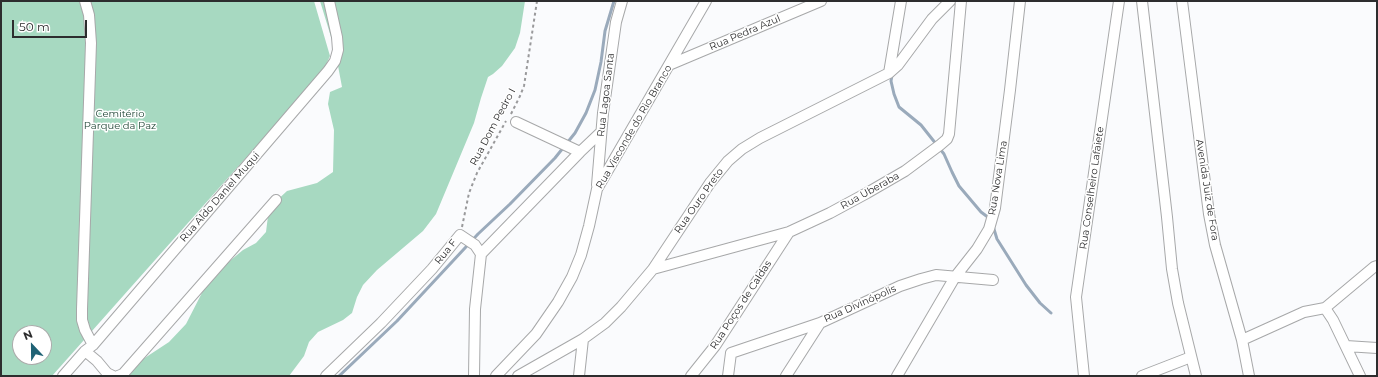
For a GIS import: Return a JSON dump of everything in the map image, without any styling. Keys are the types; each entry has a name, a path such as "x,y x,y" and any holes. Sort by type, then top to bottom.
{"street":[{"path":"85,1 89,15 90,43 82,320 89,348 107,373 113,376"},
{"name":"Rua Aldo Daniel Muqui","path":"63,376 89,348 335,62 338,50 337,37 329,1"},
{"name":"Rua Lagoa Santa","path":"597,189 601,132 616,22 622,1"},
{"name":"Rua Visconde do Rio Branco","path":"496,376 536,334 558,302 581,255 597,189 706,1"},
{"name":"Rua Pedra Azul","path":"669,65 821,1"},
{"path":"889,73 901,1"},
{"name":"Rua Ouro Preto","path":"518,376 583,339 605,323 616,312 653,269 710,183 728,161 742,149 760,138 889,73 898,65 932,19 950,1"},
{"name":"Rua Uberaba","path":"653,269 789,232 830,212 905,171 947,139 949,134 961,1"},
{"name":"Rua Nova Lima","path":"897,376 955,277 977,249 989,229 995,208 1020,1"},
{"name":"Rua Conselheiro Lafaiete","path":"1084,376 1076,296 1119,1"},
{"path":"1142,1 1168,217 1172,269 1196,376"},
{"name":"Avenida Juiz de Fora","path":"1182,1 1209,214 1215,245 1242,340 1249,376"},
{"path":"516,122 580,152"},
{"path":"474,376 475,309 481,254 601,132"},
{"path":"118,376 123,374 276,200"},
{"name":"Rua Poços de Caldas","path":"692,376 715,346 789,232"},
{"name":"Rua F","path":"326,376 381,323 427,275 460,235 475,245 481,254"},
{"path":"1242,340 1304,312 1325,308 1377,266"},
{"name":"Rua Divinópolis","path":"731,353 820,323 900,286 920,279 936,275 993,280"},
{"path":"1325,308 1333,320 1360,376"},
{"path":"786,376 820,323"},
{"path":"579,376 583,339"},
{"path":"715,346 731,353 728,376"},
{"path":"1346,346 1377,348"},
{"path":"1142,376 1191,357"}],"path":[{"name":"Rua Dom Pedro I","path":"460,235 469,193 477,173 520,96 524,86 537,1"}],"green space":[{"name":"Cemitério Parque da Paz","path":"1,1 314,1 330,56 323,71 52,376 1,376"},
{"path":"320,1 525,1 520,33 515,48 502,66 488,77 474,123 436,214 423,231 377,270 363,285 352,313 343,320 318,332 309,342 304,356 289,376 127,376 134,365 169,342 186,324 206,285 225,265 243,250 256,243 266,232 268,216 273,204 287,191 317,183 333,172 334,130 328,104 330,92 342,87 335,50"}],"waterway":[{"path":"339,376 397,321 478,234 555,158 575,133 586,113 595,90 601,62 605,31 614,1"},
{"path":"892,75 891,81 899,107 921,125 944,154 959,186 981,212 989,218"},
{"path":"993,226 997,239 1026,285 1040,303 1051,313"}]}
